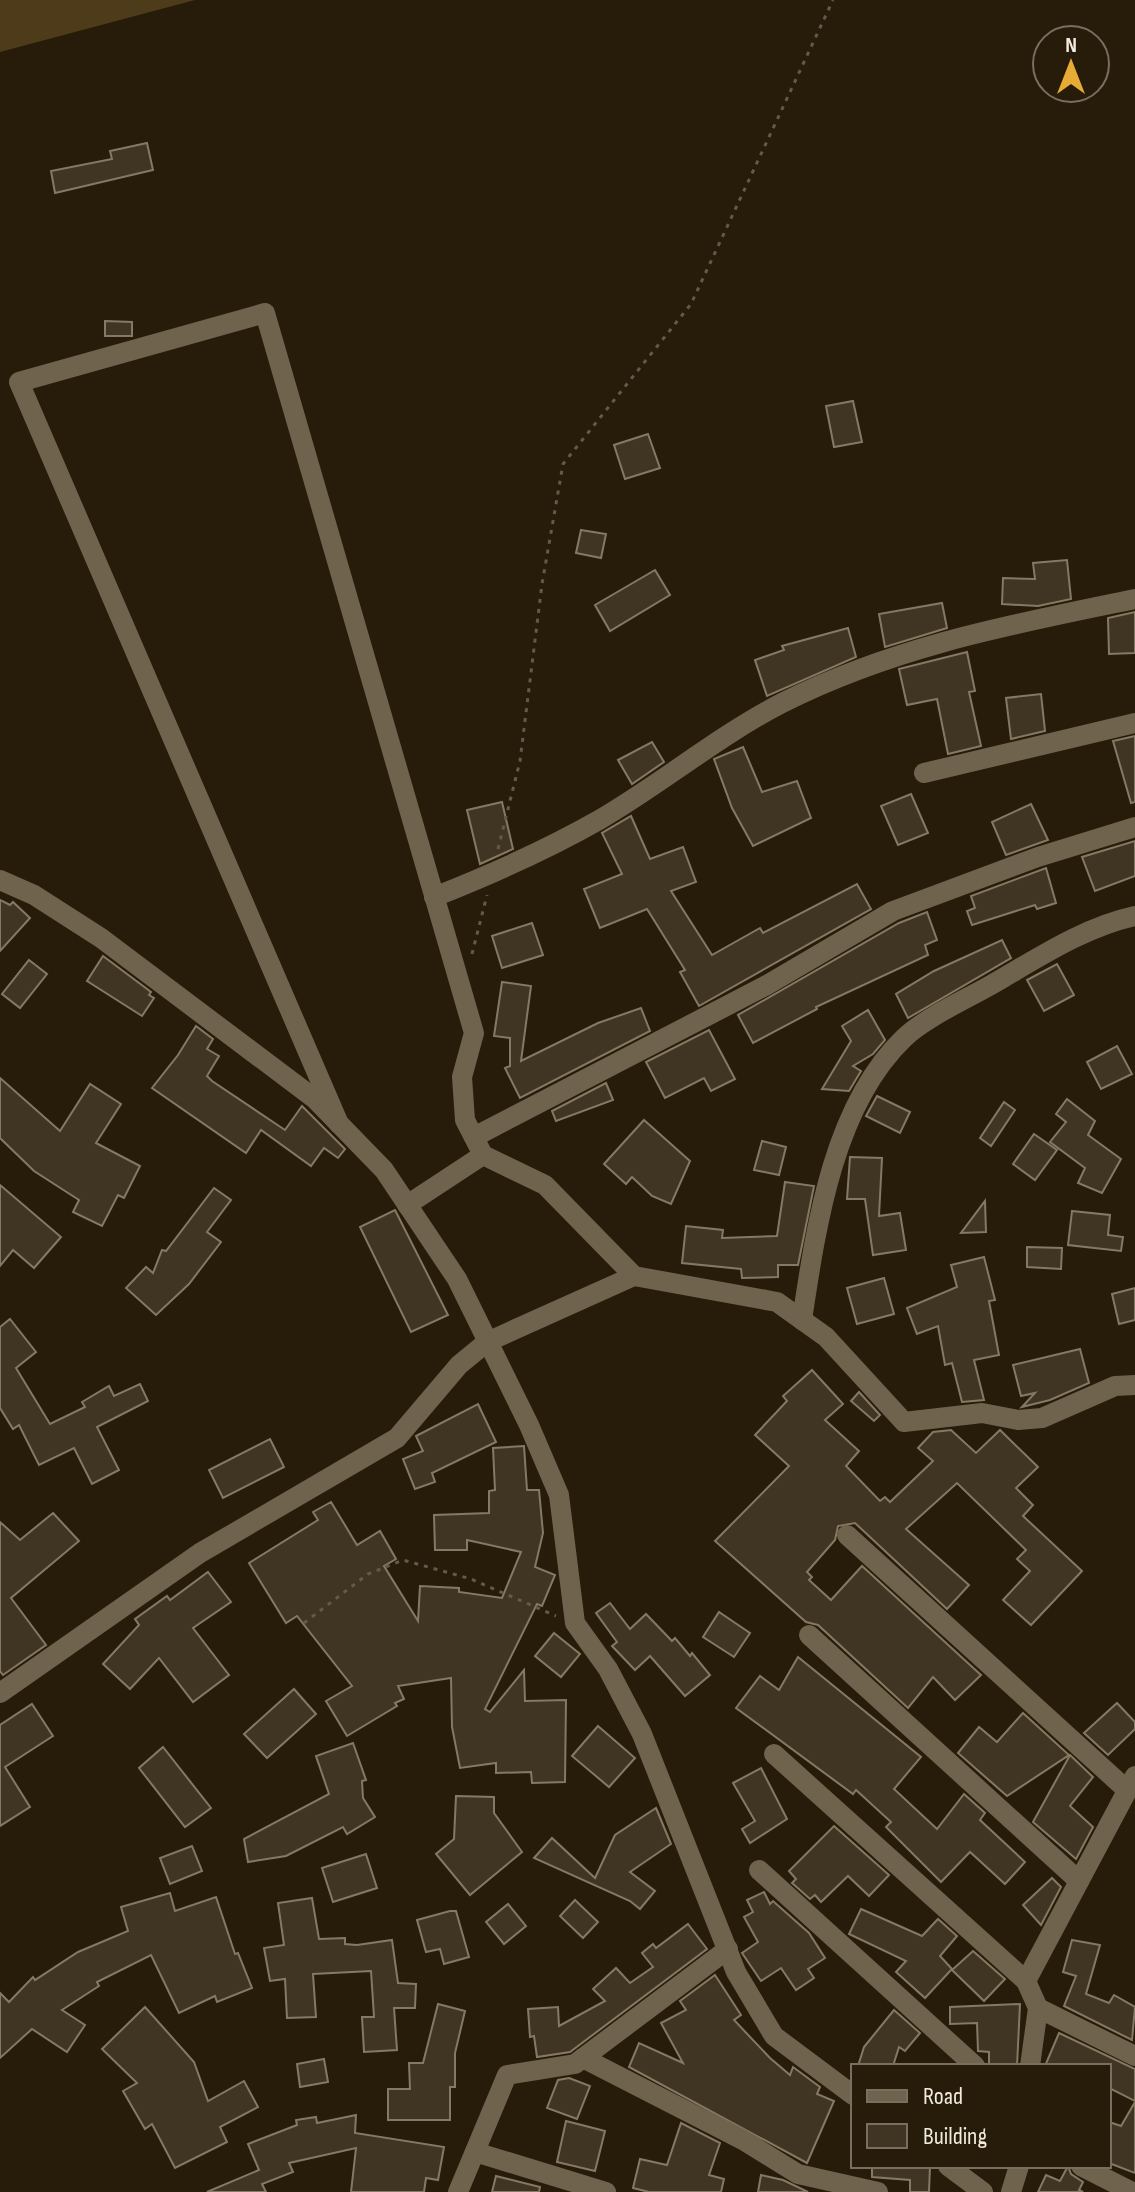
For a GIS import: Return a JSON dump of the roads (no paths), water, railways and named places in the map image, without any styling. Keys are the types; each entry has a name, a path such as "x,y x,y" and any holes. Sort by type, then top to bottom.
{"street":[{"path":"339,1124 19,382 265,313 474,1033 462,1077 465,1120 479,1146 545,1185 634,1276"},
{"path":"434,897 492,874 599,820 780,704 832,680 897,653 1135,599"},
{"path":"924,773 1135,723"},
{"path":"407,1205 479,1146 893,911 1038,857 1135,827"},
{"path":"0,880 34,895 101,938 315,1099 384,1170 457,1279 559,1495 575,1623 608,1669 642,1734 751,2002 774,2036 851,2094"},
{"path":"802,1320 818,1213 852,1120 876,1068 907,1035 1050,951 1135,916"},
{"path":"0,1693 200,1553 397,1438 459,1365 487,1342 634,1276 777,1302 826,1337 904,1422 982,1413 1018,1420 1042,1418 1115,1386 1135,1385"},
{"path":"847,1535 1131,1783 1026,1981"},
{"path":"809,1635 1079,1881"},
{"path":"774,1754 1026,1981 1038,2008 1030,2064"},
{"path":"759,1870 973,2064"},
{"path":"458,2192 507,2075 575,2064 728,1949"},
{"path":"1038,2008 1135,2056"},
{"path":"583,2058 743,2140 798,2174 878,2192"},
{"path":"475,2152 606,2192"},
{"path":"951,2168 983,2192"},
{"path":"1011,2192 1018,2168"},
{"path":"1085,2168 1132,2192"}]}
